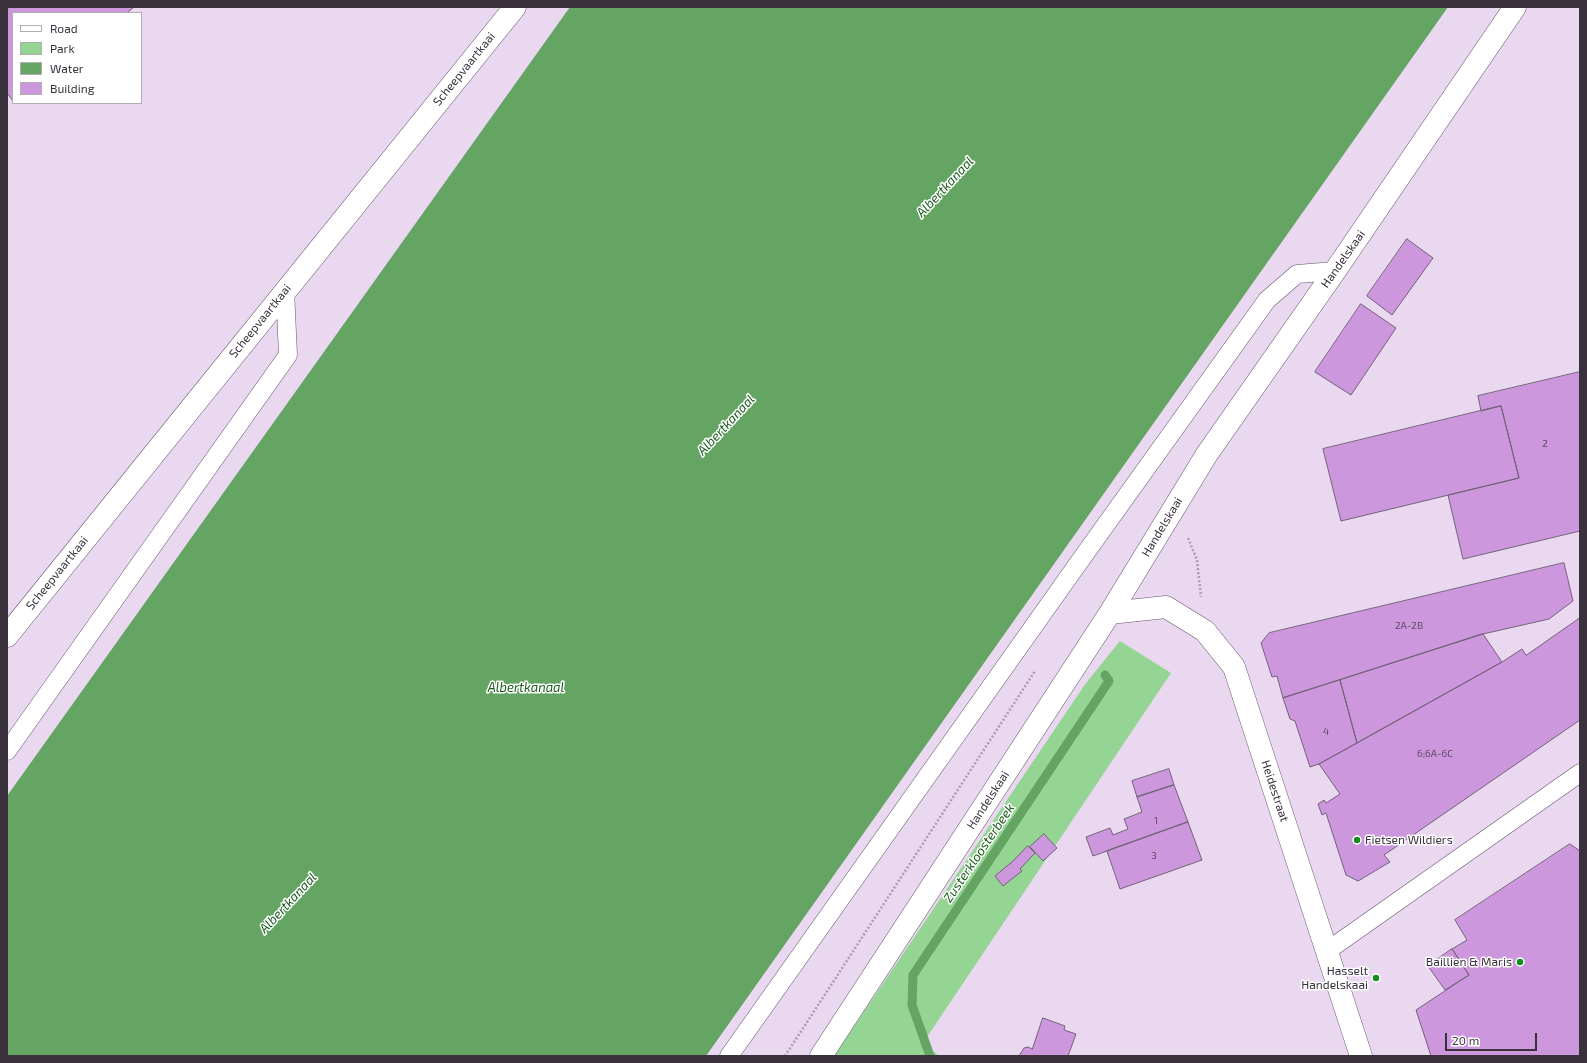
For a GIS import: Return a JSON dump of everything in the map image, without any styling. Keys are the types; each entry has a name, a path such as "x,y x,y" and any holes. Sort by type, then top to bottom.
{"street":[{"name":"Scheepvaartkaai","path":"7,636 515,7"},
{"name":"Handelskaai","path":"821,1056 1110,613 1206,454 1335,271 1515,7"},
{"name":"Heidestraat","path":"1110,613 1166,607 1205,631 1234,667 1361,1056"}],"lane":[{"path":"730,1056 1068,577 1267,300 1297,274 1335,271"},
{"path":"7,751 288,355 285,290"},
{"path":"1327,951 1580,773"}],"path":[{"path":"1178,501 1184,527 1197,560 1205,631"},
{"path":"785,1056 1036,670"}],"green space":[{"path":"1120,641 1171,673 923,1043 939,1056 834,1056 1086,683"}],"water":[{"name":"Albertkanaal","path":"570,7 1448,7 706,1056 7,1056 7,796"}],"building":[{"path":"7,7 134,7 128,12 12,12 12,100 7,93"},
{"path":"1407,239 1433,258 1392,315 1367,296"},
{"path":"1361,304 1396,328 1351,395 1315,372"},
{"path":"1580,372 1580,531 1463,559 1448,495 1519,478 1501,406 1481,411 1478,396"},
{"path":"1501,406 1519,478 1341,521 1323,449"},
{"path":"1564,563 1573,601 1549,619 1483,634 1283,698 1277,676 1272,677 1261,643 1269,633"},
{"path":"1580,618 1580,720 1384,855 1390,862 1358,881 1346,875 1326,813 1322,815 1318,804 1324,800 1326,803 1340,794 1319,764 1502,662 1522,649 1526,655"},
{"path":"1483,634 1502,662 1357,743 1340,680"},
{"path":"1340,680 1357,743 1319,764 1310,767 1295,721 1290,719 1283,698"},
{"path":"1169,769 1174,785 1137,797 1132,781"},
{"path":"1174,785 1188,822 1093,856 1086,837 1110,828 1113,835 1128,829 1124,819 1142,812 1137,797"},
{"path":"1188,822 1202,860 1120,889 1107,851"},
{"path":"1044,834 1057,848 1043,861 1030,847"},
{"name":"Baillien & Maris","path":"1570,844 1580,851 1580,1056 1431,1056 1416,1010 1469,975 1452,949 1467,940 1455,920"},
{"path":"1028,846 1035,853 1020,869 1022,871 1003,886 995,876"},
{"path":"1452,949 1469,975 1445,990 1428,966"},
{"path":"1043,1018 1065,1026 1064,1030 1076,1034 1068,1056 1019,1056 1024,1048 1028,1047 1032,1049"}],"waterway":[{"name":"Zusterkloosterbeek","path":"930,1056 912,1005 913,975 1109,681 1105,675"}],"place":[{"name":"Fietsen Wildiers","path":"1357,840"},
{"name":"Baillien & Maris","path":"1520,962"},
{"name":"Hasselt Handelskaai","path":"1376,978"}]}
